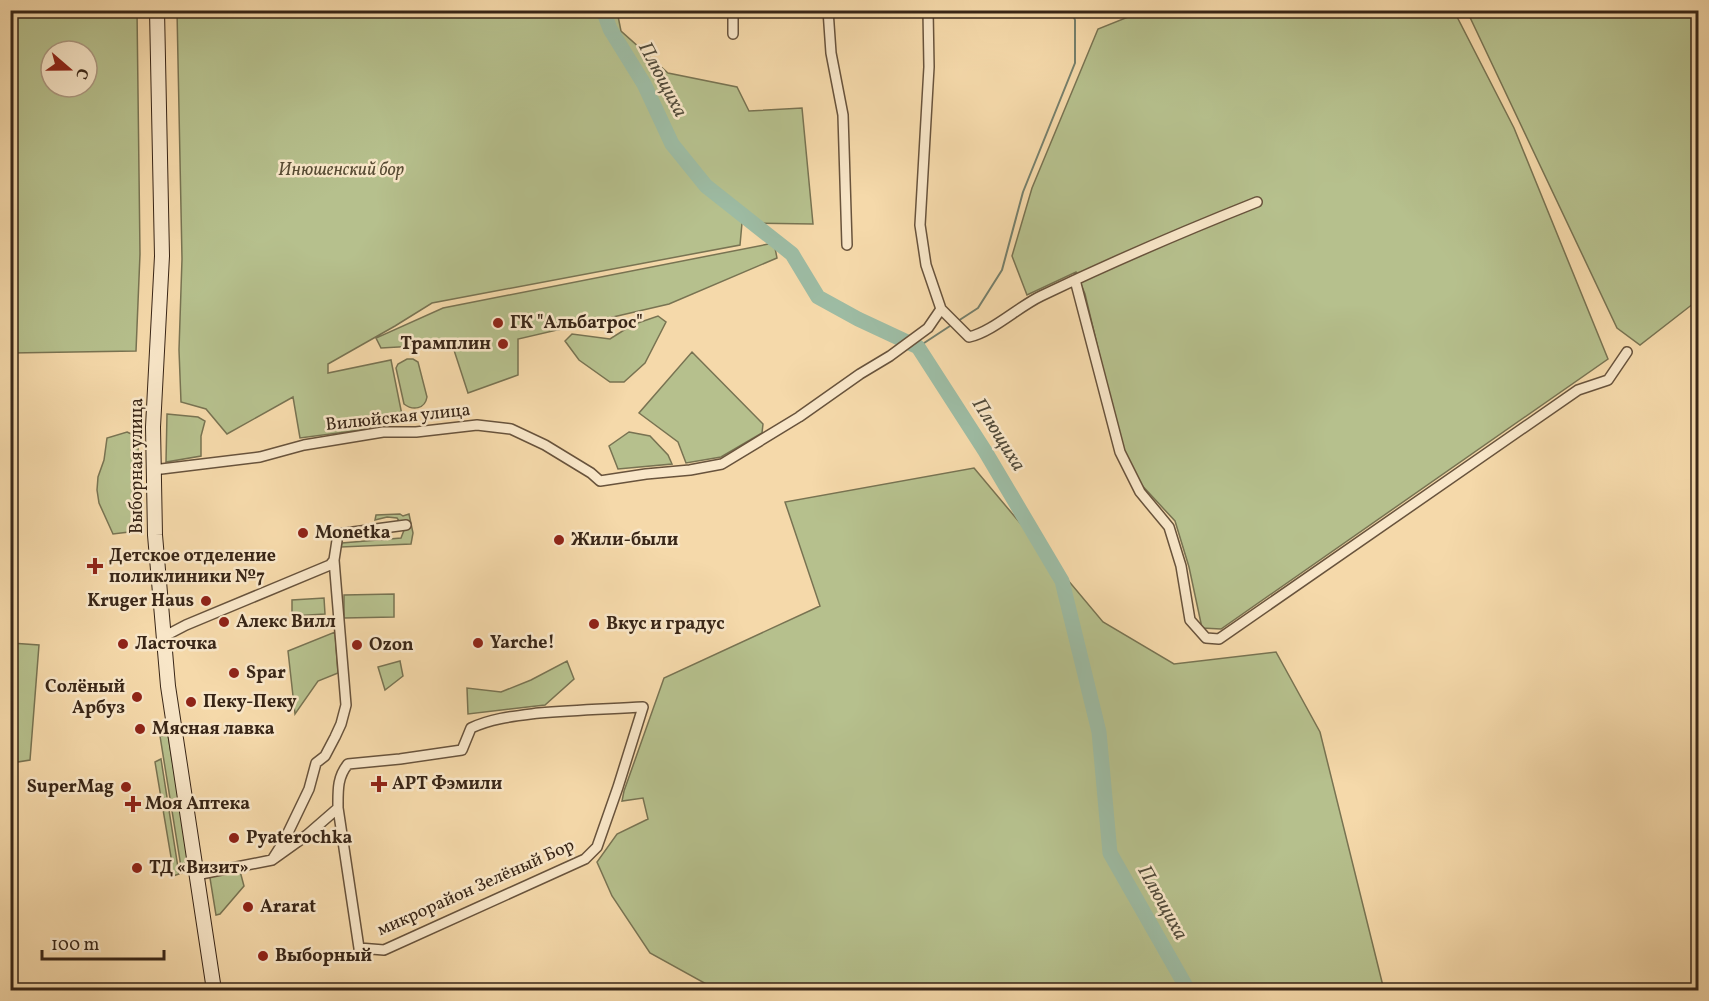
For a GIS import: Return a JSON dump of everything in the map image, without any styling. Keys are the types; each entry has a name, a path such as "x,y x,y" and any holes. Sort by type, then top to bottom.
{"main road":[{"name":"Выборная улица","path":"156,10 162,256 153,427 155,535 163,637 176,744 214,990"}],"street":[{"path":"733,10 733,34"},
{"path":"828,10 831,52 843,115 847,245"},
{"path":"928,10 929,67 920,225 926,265 944,313 969,337 979,334 1027,303 1112,262 1257,202"},
{"path":"1075,280 1120,452 1140,492 1169,527 1181,566 1190,620 1206,638 1219,639 1578,390 1608,380 1627,352"},
{"name":"Вилюйская улица","path":"153,471 260,457 304,445 383,432 416,432 477,424 511,429 546,445 600,481 722,464 791,422 890,356 944,313"},
{"path":"272,860 284,841 309,789 316,763 325,756 335,737 346,705 334,560 338,534 406,525"},
{"path":"163,637 186,625 330,565 334,560"},
{"name":"микрорайон Зелёный Бор","path":"643,707 597,847 585,859 384,950 359,948 338,808 340,776 348,764 462,750 471,728 485,722 513,716 566,710 643,707"},
{"path":"196,875 272,860 307,835 338,808"}],"green space":[{"path":"10,11 137,11 140,254 136,351 11,353"},
{"name":"Инюшенский бор","path":"177,11 617,11 621,31 668,73 737,87 749,111 802,108 813,224 742,223 740,245 432,303 328,364 328,373 391,360 403,420 361,430 300,438 293,397 227,434 206,409 181,402 179,350 182,259"},
{"path":"1143,11 1454,11 1514,128 1608,359 1221,629 1202,628 1189,567 1175,521 1137,480 1120,441 1085,294 1076,272 1027,295 1012,256 1032,188 1098,29"},
{"path":"1467,11 1698,11 1698,300 1640,345 1617,328"},
{"name":"ГК \"Альбатрос\"","path":"774,243 777,258 669,304 518,339 518,375 468,393 452,344 381,348 376,338 443,308"},
{"path":"658,316 666,322 645,363 624,382 610,382 579,360 565,341 572,334 610,339 632,325"},
{"path":"692,352 763,424 762,433 721,457 686,463 678,442 639,413"},
{"path":"407,359 418,362 427,397 424,404 418,408 411,408 404,404 396,368 398,364"},
{"path":"167,414 198,417 205,421 201,436 201,456 166,462"},
{"path":"127,432 138,437 139,520 129,532 113,534 99,503 98,477 104,460 107,438"},
{"path":"629,432 650,436 668,455 672,464 618,469 609,446"},
{"path":"974,468 1103,622 1174,664 1276,652 1320,732 1384,990 717,990 650,953 612,896 597,862 617,834 648,819 643,798 622,801 664,678 820,606 785,502"},
{"path":"400,514 403,516 409,514 413,533 411,544 341,547 342,543 401,538 406,525 402,525 397,518 387,517 375,520 376,515"},
{"path":"394,594 394,617 344,618 344,595"},
{"path":"324,598 325,614 292,616 292,600"},
{"path":"335,632 338,673 318,681 295,714 288,651"},
{"path":"11,643 39,645 30,760 11,763"},
{"path":"400,661 403,676 385,690 378,667"},
{"path":"567,661 574,679 545,705 468,714 467,688 501,692 531,680"},
{"path":"168,735 190,865 190,869 182,873 160,736"},
{"path":"161,759 179,874 173,876 169,871 172,863 155,762"},
{"path":"240,871 244,886 220,914 216,915 211,875"}],"waterway":[{"name":"Плющиха","path":"603,10 610,29 644,84 672,144 706,186 792,254 818,297 918,347 985,451 1062,581 1099,732 1110,853 1188,990"},
{"path":"958,321 978,308 1002,270 1023,192 1075,63 1075,20 1071,10"},
{"path":"918,347 953,324"}],"place":[{"name":"ГК \"Альбатрос\"","path":"498,323"},
{"name":"Трамплин","path":"503,344"},
{"name":"Monetka","path":"303,533"},
{"name":"Жили-были","path":"559,540"},
{"name":"Детское отделение поликлиники №7","path":"95,566"},
{"name":"Kruger Haus","path":"206,601"},
{"name":"Алекс Вилл","path":"224,622"},
{"name":"Вкус и градус","path":"594,624"},
{"name":"Yarche!","path":"478,643"},
{"name":"Ласточка","path":"123,644"},
{"name":"Ozon","path":"357,645"},
{"name":"Spar","path":"234,673"},
{"name":"Солёный Арбуз","path":"137,697"},
{"name":"Пеку-Пеку","path":"191,702"},
{"name":"Мясная лавка","path":"140,729"},
{"name":"АРТ Фэмили","path":"379,784"},
{"name":"SuperMag","path":"126,787"},
{"name":"Моя Аптека","path":"133,804"},
{"name":"Pyaterochka","path":"234,838"},
{"name":"ТД «Визит»","path":"137,868"},
{"name":"Ararat","path":"248,907"},
{"name":"Выборный","path":"263,956"}]}
